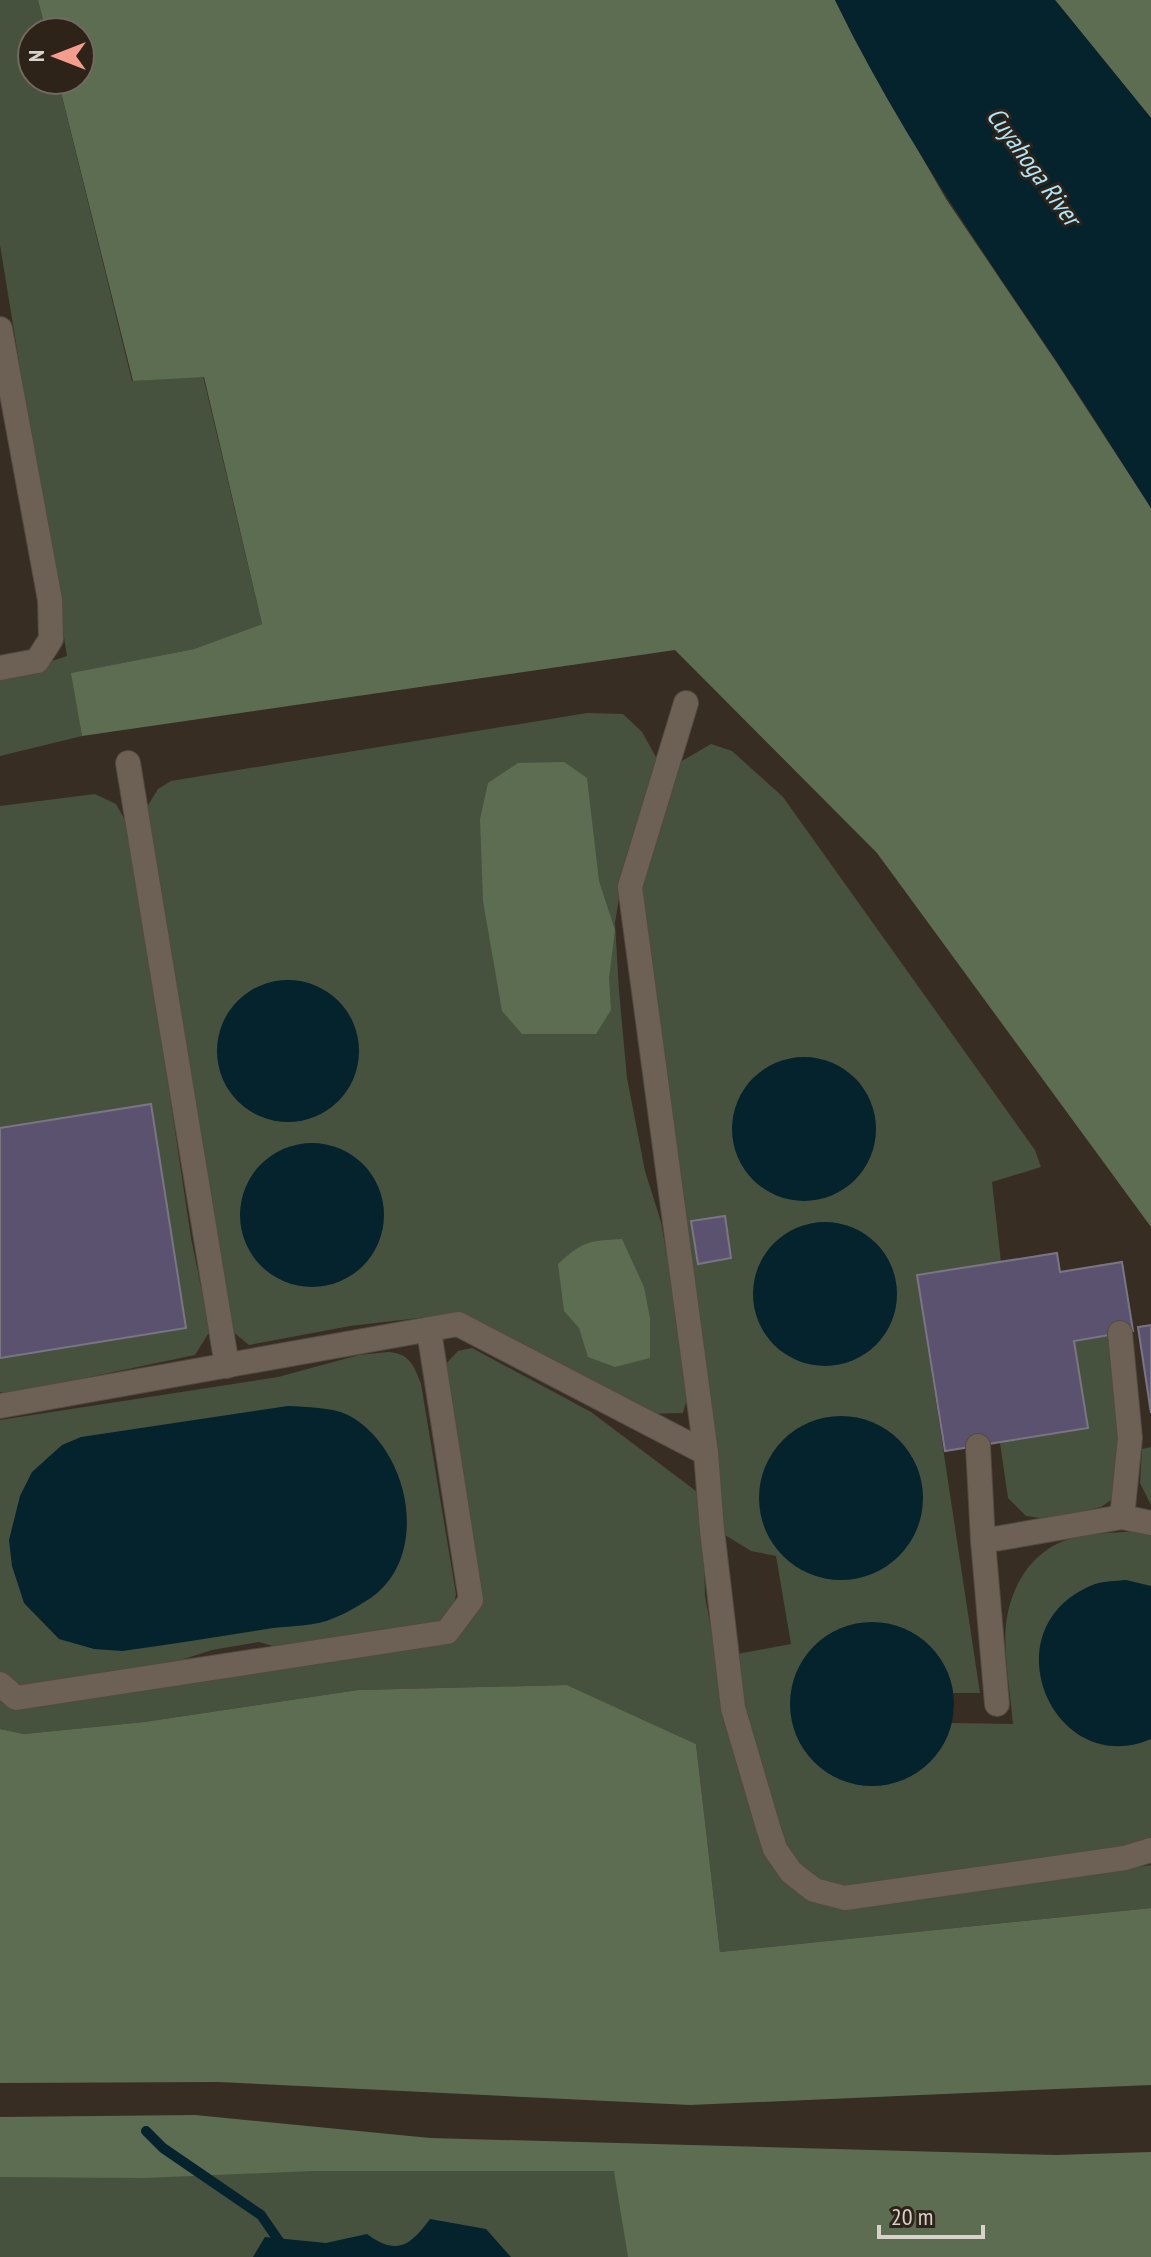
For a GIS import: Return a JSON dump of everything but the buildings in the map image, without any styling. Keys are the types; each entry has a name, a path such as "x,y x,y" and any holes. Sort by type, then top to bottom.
{"lane":[{"path":"0,329 50,600 51,639 37,661 0,668"},
{"path":"686,703 630,887 706,1453 733,1708 775,1849 791,1872 814,1890 845,1898 1125,1858 1151,1850"},
{"path":"128,763 227,1366"},
{"path":"0,1406 458,1324 706,1453"},
{"path":"0,1684 16,1698 447,1632 471,1600 429,1331"},
{"path":"1120,1333 1130,1438 1122,1517"},
{"path":"978,1446 997,1704"},
{"path":"983,1541 1122,1517 1151,1523"}],"green space":[{"path":"0,0 38,0 42,16 16,16 16,96 62,96 132,381 203,376 262,624 194,649 72,673 82,736 0,756 0,678 67,656 0,245"},
{"path":"38,0 835,0 946,199 1151,508 1151,1227 877,853 675,650 82,736 71,673 194,649 262,624 204,377 133,381 62,96 96,96 96,16 42,16"},
{"path":"1055,0 1151,0 1151,118"},
{"path":"587,713 623,714 642,732 657,759 649,793 625,860 615,923 627,1078 645,1171 661,1222 690,1387 683,1413 645,1414 436,1316 350,1326 249,1345 227,1327 145,810 158,789 171,781"},
{"path":"711,744 732,751 783,797 1035,1150 1041,1167 992,1182 1001,1262 917,1276 980,1693 953,1693 951,1723 1013,1724 1006,1661 1008,1610 1018,1583 1035,1560 1059,1543 1081,1536 1141,1531 1151,1534 1151,1840 1123,1851 844,1888 808,1876 780,1841 759,1770 732,1655 791,1644 776,1556 751,1551 725,1535 636,907 648,847 682,761"},
{"path":"564,762 587,778 599,881 615,930 609,978 611,1010 596,1034 522,1034 502,1011 483,901 480,819 488,783 518,763"},
{"path":"95,794 116,804 130,829 191,1238 210,1331 195,1355 13,1393 0,1392 0,806"},
{"path":"622,1239 644,1287 650,1318 650,1358 615,1367 588,1357 579,1328 564,1311 558,1264 587,1244"},
{"path":"1108,1335 1120,1423 1117,1496 1101,1507 1047,1519 1026,1516 1008,1498 1000,1443 1088,1428 1074,1341"},
{"path":"472,1348 591,1412 696,1491 703,1522 705,1596 726,1710 769,1851 783,1881 822,1904 972,1891 1151,1865 1151,1908 720,1952 696,1744 567,1685 358,1690 144,1722 24,1734 0,1729 0,1698 12,1706 31,1708 445,1638 463,1624 442,1368 458,1351"},
{"path":"388,1352 410,1361 421,1384 456,1594 453,1609 437,1626 290,1651 259,1642 36,1688 5,1682 0,1677 0,1420 278,1377 359,1355"},
{"path":"1151,1447 1151,1505 1140,1483 1142,1449"},
{"path":"567,1685 696,1744 720,1952 1151,1908 1151,2085 690,2105 218,2082 0,2083 0,1729 24,1734 144,1722 358,1690"},
{"path":"195,2115 430,2138 1057,2155 1151,2152 1151,2257 628,2257 614,2171 313,2171 144,2178 0,2177 0,2117"},
{"path":"0,2166 614,2171 1151,2257 0,2257"}],"water":[{"name":"Cuyahoga River","path":"835,0 1055,0 1151,118 1151,508 911,139"},
{"path":"288,980 315,985 339,1000 354,1024 359,1051 354,1078 339,1102 315,1117 288,1122 261,1117 237,1102 222,1078 217,1051 222,1024 237,1000 261,985"},
{"path":"804,1057 831,1063 855,1078 870,1102 876,1129 870,1156 855,1180 831,1195 804,1201 777,1195 753,1180 738,1156 732,1129 738,1102 753,1078 777,1063"},
{"path":"312,1143 339,1149 363,1164 378,1188 384,1215 378,1242 363,1266 339,1281 312,1287 285,1281 261,1266 246,1242 240,1215 246,1188 261,1164 285,1149"},
{"path":"825,1222 852,1228 876,1243 891,1267 897,1294 891,1321 876,1345 852,1360 825,1366 798,1360 774,1345 759,1321 753,1294 759,1267 774,1243 798,1228"},
{"path":"288,1406 326,1409 348,1415 370,1431 387,1452 399,1478 406,1505 406,1533 400,1560 387,1583 366,1601 320,1623 122,1651 94,1649 59,1639 24,1603 12,1566 9,1540 20,1496 32,1472 62,1445 81,1437"},
{"path":"841,1416 872,1422 899,1440 917,1467 923,1498 917,1529 899,1556 872,1574 841,1580 810,1574 783,1556 765,1529 759,1498 765,1467 783,1440 810,1422"},
{"path":"1126,1580 1151,1586 1151,1739 1116,1746 1086,1738 1061,1719 1045,1693 1039,1663 1044,1632 1062,1604 1095,1584"},
{"path":"872,1622 903,1628 930,1646 948,1673 954,1704 948,1735 930,1762 903,1780 872,1786 841,1780 814,1762 796,1735 790,1704 796,1673 814,1646 841,1628"},
{"path":"430,2219 486,2229 511,2257 253,2257 265,2237 326,2243 367,2234 387,2245 402,2245 416,2236"}],"waterway":[{"path":"146,2131 163,2148 261,2215 283,2247"}]}
